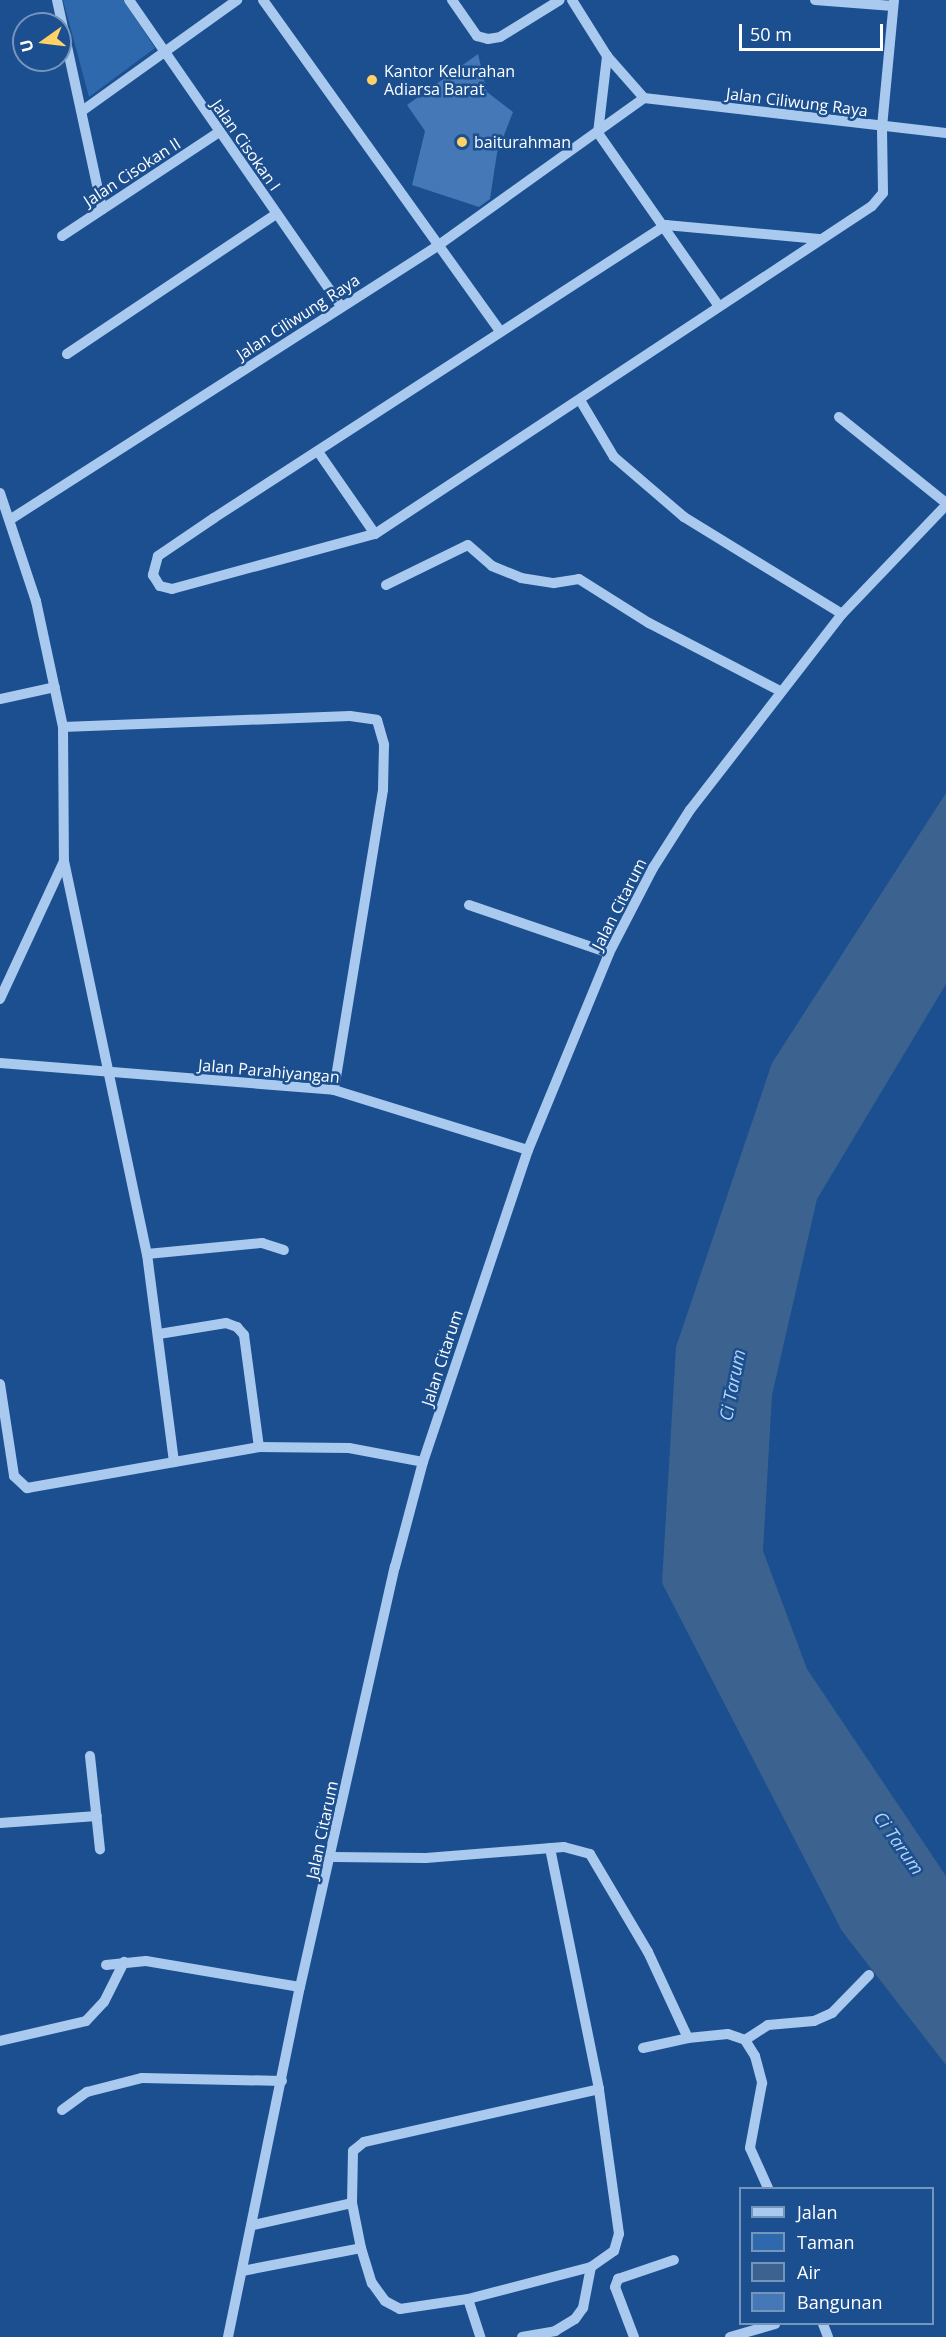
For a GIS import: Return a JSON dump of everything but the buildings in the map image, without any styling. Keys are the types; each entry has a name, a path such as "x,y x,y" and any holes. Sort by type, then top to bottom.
{"street":[{"path":"57,0 102,210"},
{"name":"Jalan Cisokan I","path":"129,0 163,53 341,306"},
{"path":"82,111 237,0"},
{"path":"263,0 436,247 501,332"},
{"path":"452,0 477,36 488,39 500,37 560,0"},
{"path":"572,0 607,56 644,98"},
{"path":"815,0 893,3 882,128 883,193 866,211 718,305 580,400 375,534 172,589 156,582 153,567 158,556 666,225 819,239"},
{"path":"607,56 598,133 666,225 718,305"},
{"name":"Jalan Ciliwung Raya","path":"11,519 436,247 644,98 882,128 946,133"},
{"name":"Jalan Cisokan II","path":"62,236 219,132"},
{"path":"67,354 276,214"},
{"path":"580,400 614,457 684,517 842,614"},
{"path":"839,417 946,504"},
{"path":"319,453 375,534"},
{"path":"0,493 11,519 36,601 63,728 64,861 111,1073 147,1254 174,1462"},
{"name":"Jalan Citarum","path":"228,2337 253,2225 300,1987 333,1857 373,1660 423,1462 528,1150 609,953 653,868 690,810 780,691 842,614 946,504"},
{"path":"386,585 468,545 492,566 521,578 554,583 579,579 649,623 780,691"},
{"path":"0,699 55,687"},
{"path":"63,728 350,716 377,720 384,745 383,790 334,1090"},
{"path":"0,999 64,861"},
{"path":"469,905 609,953"},
{"name":"Jalan Parahiyangan","path":"0,1063 334,1090 528,1150"},
{"path":"147,1254 262,1243 284,1250"},
{"path":"159,1334 226,1323 237,1327 244,1335 259,1447"},
{"path":"0,1384 19,1485 27,1488 122,1475 174,1462 259,1447 349,1448 423,1462"},
{"path":"90,1756 100,1849"},
{"path":"0,1823 98,1816"},
{"path":"550,1848 598,2089 619,2234 614,2252 591,2267 468,2300 400,2308 385,2301 372,2283 361,2248 352,2203 353,2151 364,2142 598,2089"},
{"path":"333,1857 426,1858 550,1848 579,1848 601,1865 665,1984 688,2038"},
{"path":"106,1965 146,1961 300,1987"},
{"path":"0,2041 86,2021 104,2002 124,1962"},
{"path":"745,2040 768,2025 814,2021 832,2013 869,1975"},
{"path":"643,2048 688,2038 728,2034 745,2040 755,2056 762,2083 750,2148 768,2187"},
{"path":"62,2110 87,2092 142,2078 282,2081"},
{"path":"253,2225 352,2203"},
{"path":"242,2271 361,2248"},
{"path":"634,2337 615,2287 618,2278 674,2260"},
{"path":"522,2337 555,2331 575,2319 583,2308 591,2267"},
{"path":"468,2300 480,2337"},
{"path":"730,2337 772,2325"}],"green space":[{"path":"63,0 123,0 155,48 89,97 72,34 72,12 66,12"}],"water":[{"name":"Ci Tarum","path":"946,793 946,984 817,1199 772,1395 763,1551 807,1669 946,1876 946,2065 842,1931 662,1583 676,1347 772,1063"}],"place":[{"name":"Kantor Kelurahan Adiarsa Barat","path":"372,80"},
{"name":"baiturahman","path":"462,142"}]}
